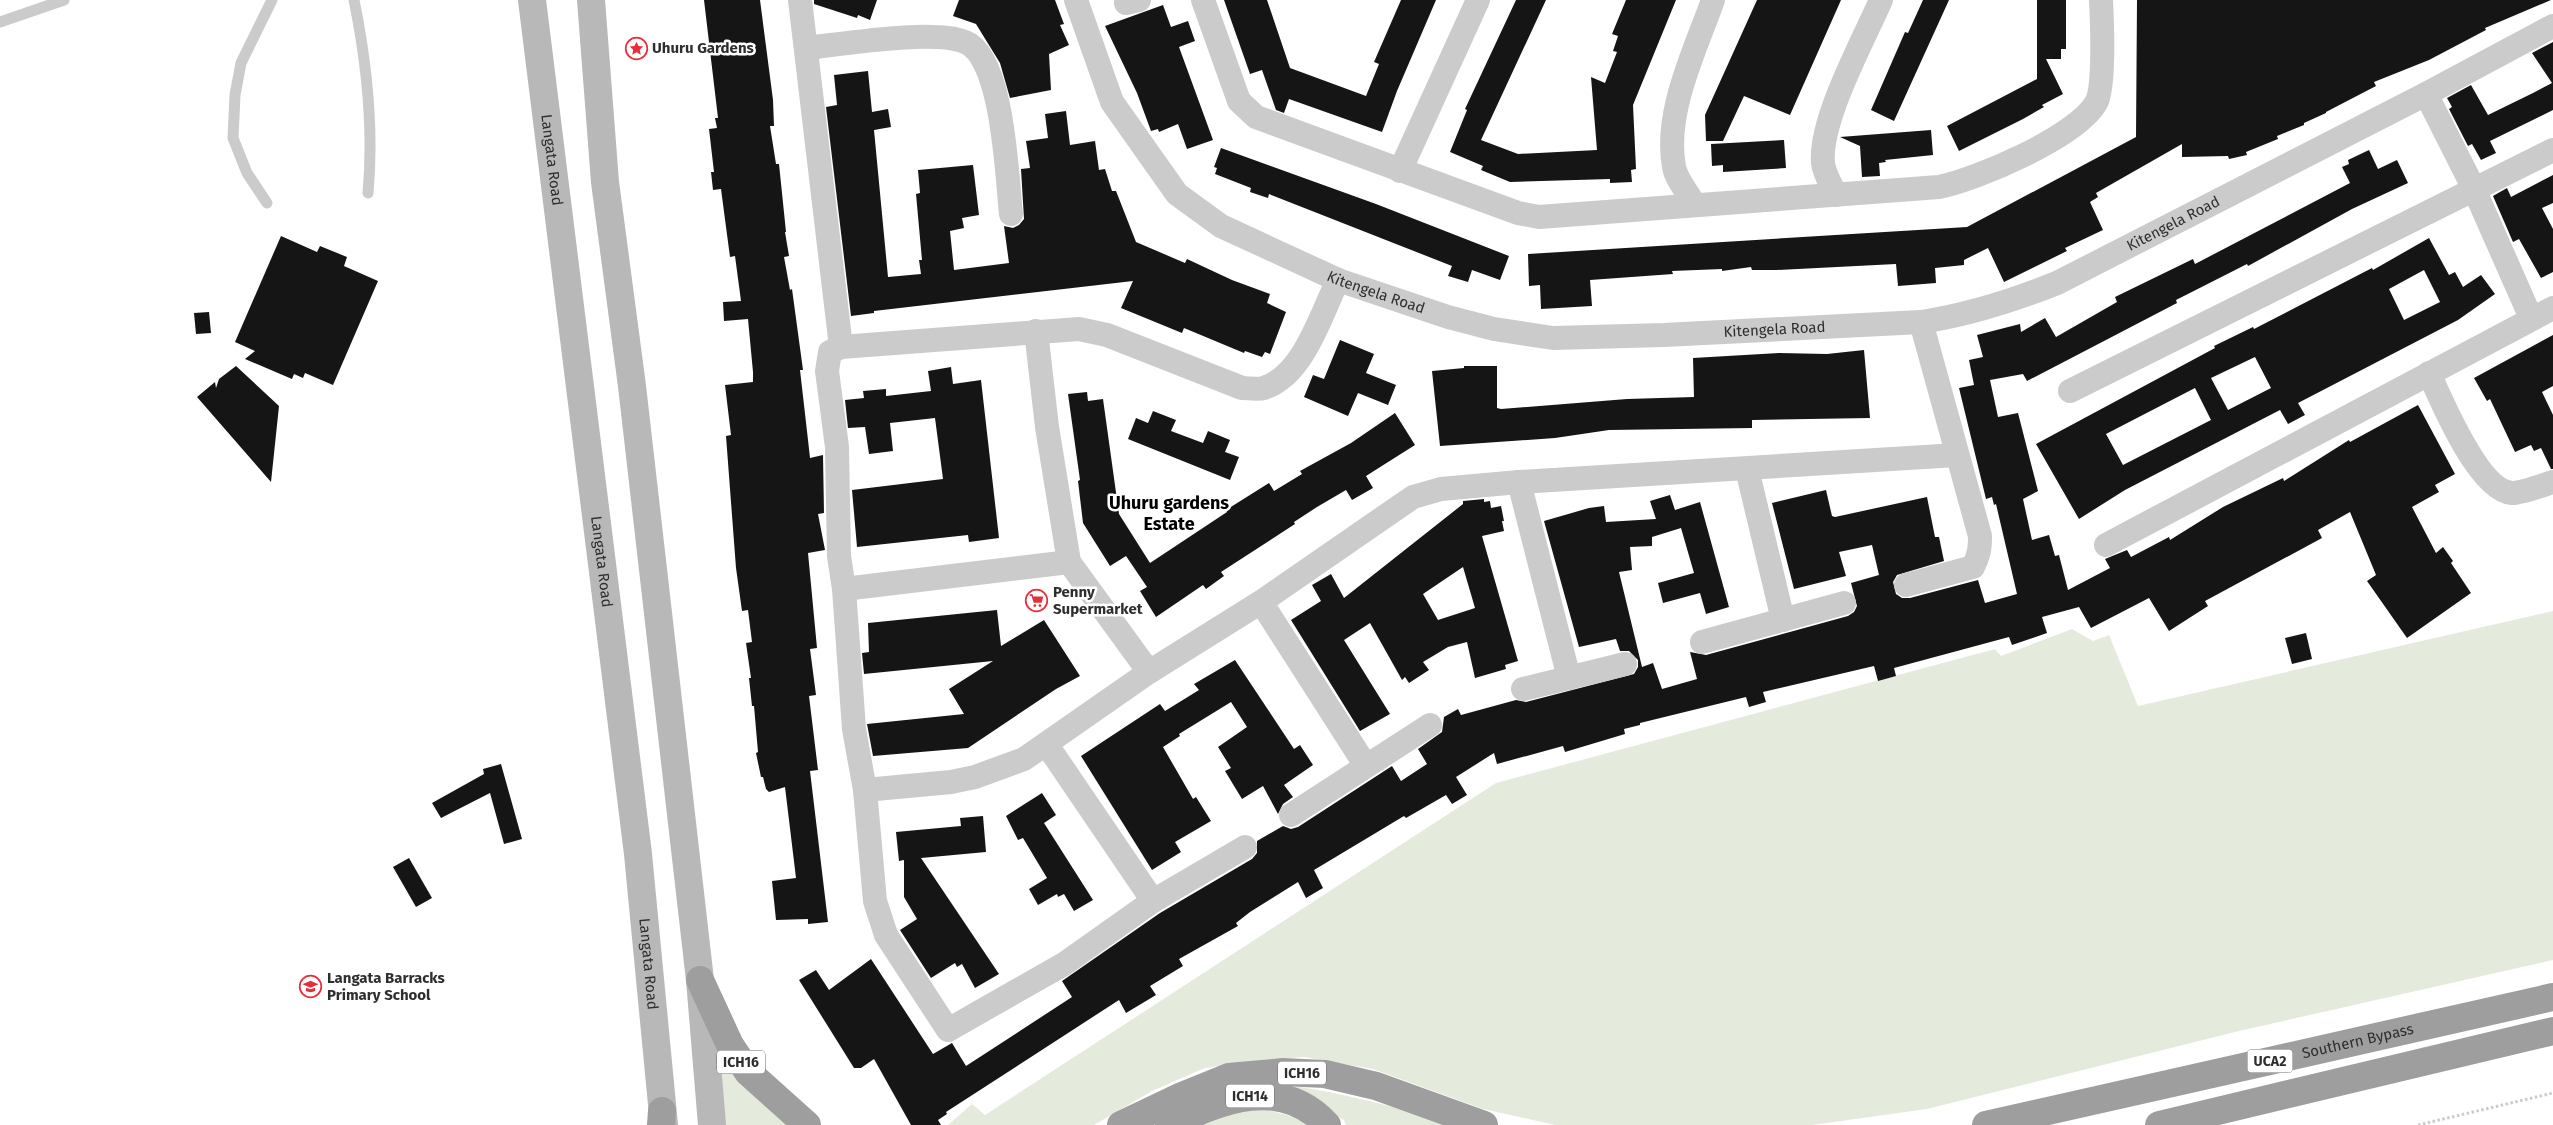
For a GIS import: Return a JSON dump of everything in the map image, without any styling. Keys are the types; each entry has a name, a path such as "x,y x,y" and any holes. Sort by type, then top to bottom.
{"highway":[{"name":"ICH16","path":"700,980 730,1045 748,1072 807,1125"},
{"name":"Southern Bypass","path":"1986,1125 2553,996"},
{"name":"UCA2","path":"2159,1125 2553,1031"},
{"name":"ICH16","path":"1121,1125 1182,1096 1229,1077 1284,1072 1325,1074 1376,1086 1484,1125"},
{"name":"ICH14","path":"1169,1125 1208,1106 1243,1096 1266,1096 1296,1102 1316,1114 1327,1125"}],"main road":[{"name":"Langata Road","path":"532,0 637,844 662,1120"},
{"path":"592,0 605,182 632,386 700,980 712,1125"}],"street":[{"path":"800,0 841,347"},
{"name":"Kitengela Road","path":"1076,0 1112,102 1177,194 1221,226 1338,280 1448,318 1494,330 1553,338 1664,335 1921,322 1959,316 2019,298 2057,283 2426,94 2553,26"},
{"path":"1203,0 1239,101 1256,117 1518,213 1539,217 1939,187 1962,182 1991,171 2074,127 2097,102 2101,85 2101,0"},
{"path":"1400,171 1478,0"},
{"path":"1694,204 1674,169 1672,139 1674,110 1713,0"},
{"path":"1836,195 1823,166 1822,146 1828,122 1881,0"},
{"path":"806,48 930,36 967,42 982,55 990,69 999,109 1011,214"},
{"path":"2426,94 2474,189 2531,318"},
{"path":"2070,392 2553,150"},
{"path":"1245,847 1153,901 1064,964 948,1030 886,935 879,918 865,790 854,729 844,589 839,556 837,447 826,370 830,352 841,347 1079,329 1091,330 1242,388 1263,389 1279,380 1299,362 1338,280"},
{"path":"2106,545 2553,308"},
{"path":"1906,585 1973,567 1979,555 1980,536 1921,322"},
{"path":"1036,331 1046,427 1069,562 1149,672"},
{"path":"2429,373 2448,417 2489,482 2512,493 2553,482"},
{"path":"865,790 951,782 976,777 1024,759 1149,672 1262,602 1413,497 1441,489 1519,482 1957,455"},
{"path":"1747,469 1783,620"},
{"path":"1519,482 1569,678"},
{"path":"844,589 1069,562"},
{"path":"1262,602 1366,766"},
{"path":"1702,642 1844,603"},
{"path":"1523,689 1625,664"},
{"path":"1291,814 1430,725"},
{"path":"1048,744 1153,901"}],"lane":[{"path":"0,22 64,0"},
{"path":"267,203 247,173 233,138 235,95 241,63 272,0"},
{"path":"354,0 366,62 370,113 372,160 368,193"}],"path":[{"path":"2418,1125 2553,1093"}],"green space":[{"path":"2553,611 2553,960 2239,1031 1927,1109 1812,1125 1555,1125 1483,1109 1373,1069 1304,1057 1260,1060 1205,1068 1152,1091 1094,1125 948,1125 972,1104 985,1115 1496,783 1995,649 2001,656 2072,629 2093,641 2109,635 2138,706"},
{"path":"711,1029 797,1125 723,1125"},
{"path":"1286,1085 1370,1101 1453,1125 1346,1125 1344,1120"},
{"path":"1260,1108 1298,1118 1305,1125 1192,1125 1212,1115"}],"building":[{"path":"704,0 760,0 773,100 774,126 770,126 776,164 779,164 789,256 784,257 790,290 792,289 803,370 800,370 810,458 823,455 824,513 818,514 825,550 808,553 817,648 810,649 816,695 809,696 818,770 810,771 828,922 808,924 808,919 776,920 772,881 796,878 785,787 769,792 766,789 763,777 761,777 756,753 758,752 754,706 752,706 749,678 751,678 746,643 752,642 748,610 742,611 736,568 726,436 731,435 725,385 753,382 753,372 748,319 724,321 723,302 741,301 735,256 730,257 721,189 713,190 711,172 714,172 709,129 717,128 715,118 718,118"},
{"path":"814,0 877,0 870,20 858,15 857,18 814,4"},
{"path":"959,0 1055,0 1064,24 1060,25 1069,45 1049,54 1051,90 1010,98 1000,63 976,24 953,16"},
{"path":"1224,0 1267,0 1290,68 1366,96 1379,64 1374,62 1401,0 1436,0 1397,91 1382,132 1289,99 1284,113 1276,110 1262,70 1250,74"},
{"path":"1516,0 1546,0 1481,140 1518,154 1597,150 1591,77 1605,83 1617,52 1613,51 1618,36 1612,34 1626,0 1676,0 1633,105 1636,169 1631,170 1632,182 1610,183 1610,179 1510,182 1481,170 1483,166 1450,152 1467,110 1465,109"},
{"path":"1757,0 1841,0 1790,115 1744,96 1723,141 1706,141 1705,115"},
{"path":"1923,0 1949,0 1894,121 1871,110 1905,32 1908,33"},
{"path":"2037,0 2066,0 2066,49 2061,49 2061,59 2046,59 2063,94 2042,105 2044,107 2023,119 1959,151 1947,126 2037,79"},
{"path":"2137,0 2551,0 2485,28 2486,30 2429,60 2374,82 2376,86 2304,123 2304,125 2277,136 2278,139 2246,152 2247,155 2229,159 2228,156 2182,157 2182,144 2096,193 2098,197 2090,202 2103,230 2065,248 2067,251 2004,282 1988,248 1964,260 1964,265 1935,268 1936,283 1898,286 1896,264 1776,270 1752,270 1751,267 1722,271 1722,269 1672,271 1673,274 1590,280 1592,306 1541,309 1540,285 1529,286 1528,254 1967,227 2136,137"},
{"path":"1163,5 1171,27 1188,21 1195,41 1179,47 1213,140 1187,149 1178,124 1159,132 1158,129 1151,131 1137,93 1105,26"},
{"path":"2553,42 2553,110 2490,141 2496,153 2481,160 2472,144 2468,146 2449,109 2452,107 2447,98 2471,85 2488,115 2552,83 2532,53"},
{"path":"868,71 872,112 888,109 891,127 874,130 888,277 921,274 919,260 922,260 916,194 920,193 918,170 973,165 979,215 962,218 964,228 950,231 954,270 1009,263 1004,226 1013,228 1024,219 1021,169 1030,168 1026,141 1048,138 1045,114 1066,111 1070,145 1095,141 1099,170 1105,169 1112,191 1116,191 1136,242 1185,263 1187,259 1232,280 1270,294 1267,303 1286,312 1270,354 1265,352 1262,357 1245,351 1244,353 1184,328 1182,333 1121,308 1133,281 874,311 874,313 851,316 826,107 837,105 834,75"},
{"path":"1931,130 1933,155 1885,160 1886,162 1879,163 1880,176 1862,177 1860,146 1840,137"},
{"path":"1784,140 1786,168 1723,172 1723,165 1712,166 1711,144"},
{"path":"1221,148 1376,204 1509,256 1500,280 1472,270 1468,282 1448,276 1452,266 1269,194 1268,198 1250,192 1251,188 1215,174 1217,168 1214,167"},
{"path":"2369,150 2378,169 2397,160 2408,183 2352,209 2248,266 2247,264 2176,300 2177,303 2027,381 2023,374 1990,380 1998,417 2018,413 2038,491 2023,499 2032,540 2049,535 2055,556 2059,555 2068,590 2110,568 2105,559 2127,550 2131,557 2169,537 2170,540 2223,507 2283,478 2284,481 2349,440 2350,442 2418,405 2455,474 2435,485 2439,492 2412,507 2436,553 2443,547 2471,593 2407,638 2367,581 2376,575 2350,512 2318,530 2322,538 2205,601 2208,606 2169,631 2149,598 2091,628 2079,607 2042,617 2047,633 2012,645 2009,637 1894,668 1896,676 1878,681 1874,666 1763,692 1766,702 1749,707 1746,697 1640,723 1640,725 1624,729 1625,734 1565,752 1563,746 1497,764 1494,753 1456,777 1467,795 1452,804 1446,795 1406,818 1404,816 1314,870 1323,888 1306,898 1298,882 1250,912 1236,923 1238,926 1179,959 1183,966 1150,986 1156,995 1126,1013 1119,1000 946,1112 947,1114 938,1120 941,1125 911,1125 874,1059 861,1068 854,1068 799,980 816,970 829,990 871,959 933,1054 952,1043 966,1066 1072,997 1062,981 1160,913 1252,859 1257,853 1257,841 1283,826 1291,829 1298,827 1392,766 1401,781 1427,764 1418,749 1442,732 1444,717 1458,709 1461,715 1516,700 1526,702 1634,674 1638,667 1638,660 1629,651 1620,651 1616,639 1579,647 1544,521 1589,508 1604,506 1606,522 1656,519 1650,501 1670,495 1675,510 1700,502 1729,607 1706,614 1700,593 1663,603 1658,583 1694,573 1681,528 1652,537 1652,546 1630,547 1632,570 1619,572 1642,667 1653,663 1662,689 1697,679 1690,652 1706,655 1848,616 1854,612 1857,606 1851,583 1879,575 1872,545 1839,552 1846,576 1794,589 1772,503 1826,490 1832,516 1835,517 1927,497 1935,537 1939,537 1944,561 1897,575 1893,582 1896,594 1902,598 1910,598 1978,580 1985,603 2017,594 1996,504 1994,505 1992,497 1986,499 1959,388 1974,385 1969,360 1983,357 1977,335 2020,324 2021,332 2045,318 2056,337 2117,302 2115,297 2193,259 2195,264 2350,183 2342,167 2349,164 2348,160"},
{"path":"2553,175 2553,203 2542,208 2553,229 2553,272 2541,278 2519,239 2513,242 2493,196 2507,188 2511,197"},
{"path":"281,236 317,252 320,246 347,257 344,266 378,281 333,385 305,373 303,378 294,374 292,379 245,359 255,351 235,342"},
{"path":"2429,238 2449,275 2455,272 2463,287 2481,275 2495,294 2458,320 2298,403 2305,415 2288,424 2280,410 2125,490 2079,519 2036,444 2215,348 2214,346 2253,327 2254,329 2372,268 2373,270","holes":["2424,270 2440,302 2404,320 2389,289","2255,357 2271,388 2228,410 2211,378","2195,388 2211,420 2123,465 2106,434"]},
{"path":"209,312 211,333 196,334 194,313"},
{"path":"2553,335 2553,386 2542,392 2553,415 2553,469 2551,469 2541,448 2534,451 2531,445 2515,452 2490,399 2487,401 2474,378"},
{"path":"1340,340 1374,354 1366,373 1396,385 1388,405 1358,393 1348,416 1304,397 1313,375 1324,379"},
{"path":"1864,350 1870,418 1752,420 1752,428 1609,430 1555,438 1440,446 1432,371 1464,368 1464,366 1497,366 1497,408 1501,409 1627,399 1694,397 1693,358 1779,353 1827,354"},
{"path":"236,366 279,406 271,482 197,397 215,382 216,388 219,379"},
{"path":"951,367 953,384 981,380 999,538 969,542 968,535 857,547 852,490 943,479 935,418 890,423 893,451 869,454 865,427 848,428 845,400 864,398 863,391 886,389 886,396 931,391 928,371"},
{"path":"1087,392 1088,401 1103,399 1119,514 1150,563 1227,512 1226,510 1269,483 1274,491 1302,474 1300,471 1351,443 1395,413 1415,445 1366,476 1373,488 1352,500 1346,490 1317,507 1294,522 1295,524 1221,572 1224,576 1206,589 1203,585 1156,617 1140,591 1147,587 1126,556 1110,566 1083,523 1078,481 1080,480 1068,394"},
{"path":"1153,411 1176,420 1171,431 1203,443 1208,431 1230,440 1225,452 1239,457 1230,480 1128,439 1136,418 1148,423"},
{"path":"1484,499 1484,502 1490,501 1491,508 1501,506 1504,531 1482,536 1518,661 1505,665 1506,669 1475,678 1467,642 1448,647 1423,662 1429,670 1409,683 1405,677 1402,680 1370,623 1344,640 1390,714 1360,731 1291,620 1321,601 1312,585 1331,574 1344,598 1463,504 1463,501","holes":["1463,567 1475,608 1438,620 1423,594"]},
{"path":"997,610 1001,646 1044,620 1080,676 1056,689 968,748 873,756 867,724 964,714 949,689 993,661 864,674 862,653 869,652 868,623"},
{"path":"2306,633 2312,659 2292,664 2285,638"},
{"path":"1235,660 1294,749 1300,745 1313,765 1284,785 1293,797 1283,804 1278,814 1263,786 1242,799 1225,771 1231,768 1218,747 1247,727 1231,702 1179,734 1180,736 1163,747 1193,799 1196,797 1211,821 1175,842 1181,852 1152,870 1081,756 1160,704 1165,711 1199,690 1194,684"},
{"path":"501,764 522,839 504,844 490,793 441,818 432,803 484,774 483,769"},
{"path":"1042,793 1056,815 1044,823 1093,900 1074,911 1064,894 1058,897 1057,894 1038,905 1029,889 1047,878 1023,838 1018,840 1006,816"},
{"path":"983,816 986,852 921,858 999,974 975,988 962,964 957,967 955,963 931,978 900,930 917,919 904,897 904,860 899,861 896,832 961,826 960,818"},
{"path":"409,858 432,898 416,907 393,867"}],"place":[{"name":"Uhuru Gardens","path":"636,48"},
{"name":"Penny Supermarket","path":"1037,601"},
{"name":"Langata Barracks Primary School","path":"311,987"}],"district":[{"name":"Uhuru gardens Estate","path":"1169,513"}]}
